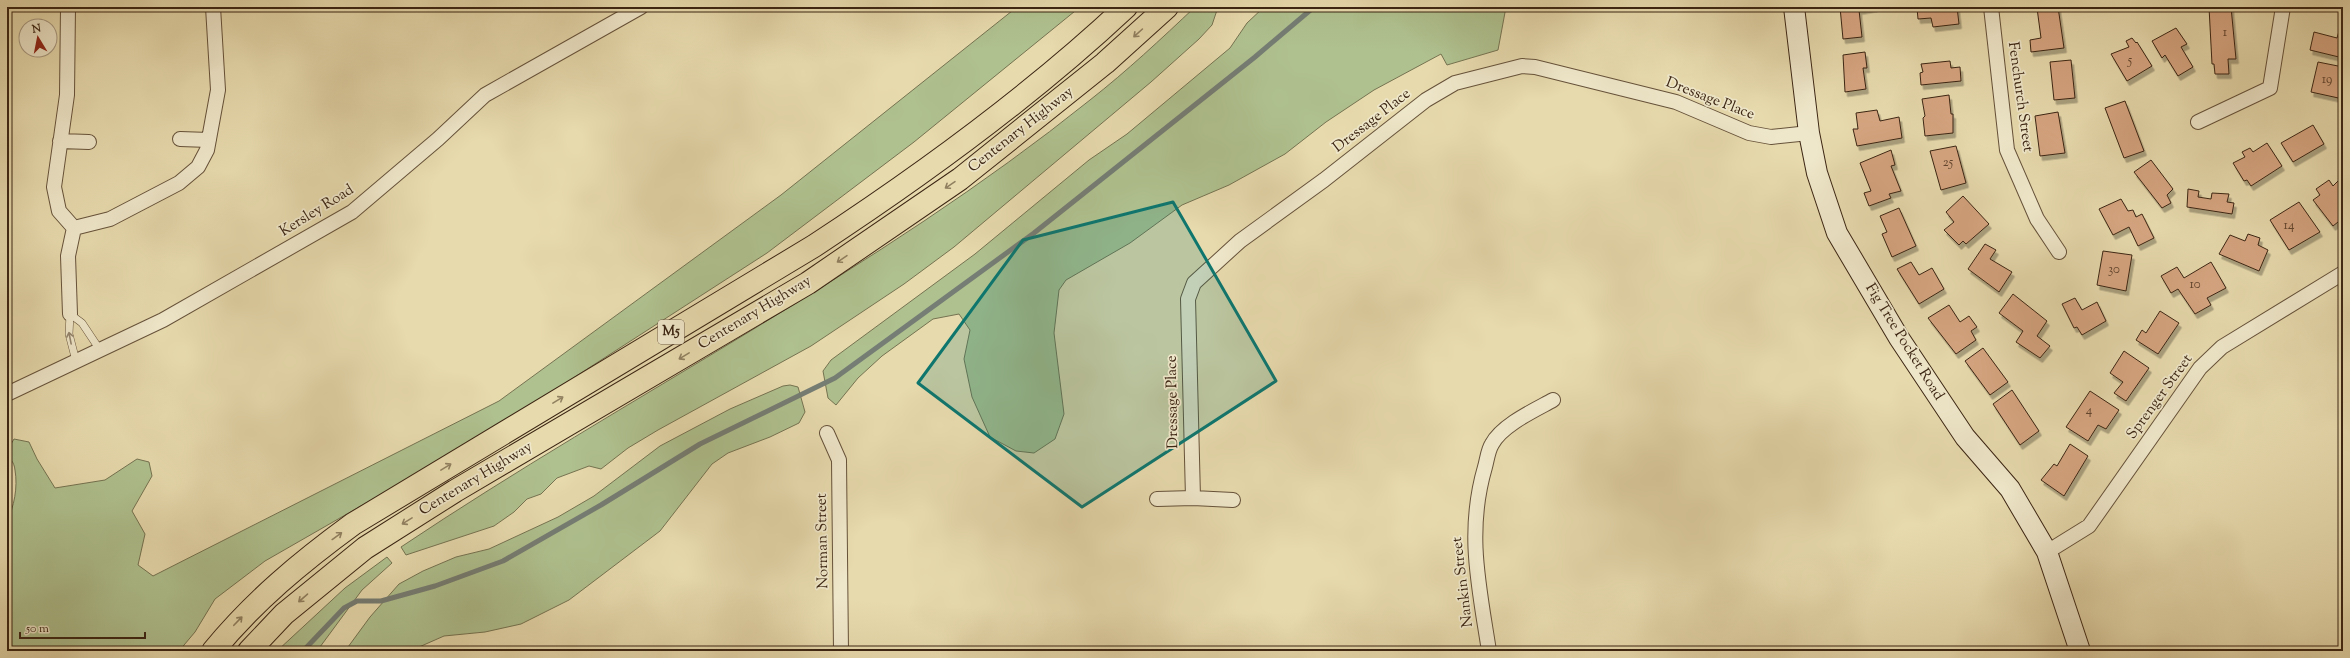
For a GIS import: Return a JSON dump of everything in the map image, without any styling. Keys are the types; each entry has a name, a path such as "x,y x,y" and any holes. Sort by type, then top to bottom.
{"highway":[{"name":"Centenary Highway","path":"213,651 235,624 268,592 304,560 353,524 814,246 867,212 981,131 1126,7"},
{"name":"Centenary Highway","path":"249,651 284,614 365,548 455,491 808,282 960,179 1105,63 1167,7"}],"main road":[{"name":"Fig Tree Pocket Road","path":"1794,7 1809,133 1817,174 1837,233 1899,338 1965,437 2010,489 2047,552 2080,651"}],"street":[{"path":"68,7 67,95 54,187 59,211 74,228"},
{"path":"74,228 110,219 179,183 198,167 207,150 218,90 213,7"},
{"name":"Kersley Road","path":"7,394 163,320 352,212 438,139 485,95 641,7"},
{"name":"Fenchurch Street","path":"1991,7 2007,150 2037,219 2059,252"},
{"path":"2198,122 2270,88 2283,7"},
{"name":"Dressage Place","path":"1193,498 1188,299 1194,283 1240,241 1447,86 1522,66 1535,67 1676,102 1749,133 1771,137 1809,133"},
{"path":"180,139 209,140"},
{"path":"60,141 89,142"},
{"path":"70,314 68,256 74,228"},
{"name":"Sprenger Street","path":"2047,552 2089,526 2200,368 2222,347 2343,273"},
{"name":"Nankin Street","path":"1489,651 1476,566 1474,523 1481,481 1492,443 1516,420 1553,400"},
{"name":"Norman Street","path":"827,434 839,460 841,651"},
{"path":"1157,499 1193,498 1233,500"}],"lane":[{"path":"70,314 82,323 100,350"},
{"path":"70,314 69,334 76,361"}],"highlighted area":[{"path":"1173,202 1276,381 1082,507 918,383 1023,240"}],"green space":[{"path":"1017,7 1080,7 914,142 767,253 488,433 265,561 215,599 195,632 179,651 7,651 7,522 12,510 16,490 14,465 8,457 8,451 14,439 29,442 37,459 55,488 105,480 137,459 149,462 152,476 132,511 145,534 138,565 153,576 499,401 781,195"},
{"path":"1195,7 1218,7 1212,25 1199,39 1151,82 954,247 904,284 811,346 658,430 628,448 601,469 589,466 557,478 541,494 527,499 514,512 494,526 406,555 401,547 487,491 838,277 924,221 1008,162 1104,89 1157,43"},
{"path":"1264,7 1506,7 1498,50 1447,65 1441,54 1374,90 1326,122 1285,154 1229,185 1182,205 1130,243 1066,280 1059,290 1054,333 1064,414 1055,439 1034,453 1016,451 990,437 972,397 964,359 970,330 959,314 933,319 882,356 858,378 836,405 828,398 823,371 831,360 975,254 1089,160 1127,134 1230,48 1247,23"},
{"path":"790,385 798,387 805,412 799,423 770,437 728,453 712,464 660,531 569,600 521,624 485,632 444,636 410,651 349,651 348,647 370,617 399,584 423,571 456,557 489,549 558,517 594,496 660,446 730,409 783,386"},
{"path":"387,557 392,563 362,590 317,651 277,651 345,588"}],"building":[{"path":"1840,7 1875,7 1859,10 1862,37 1843,39"},
{"path":"1957,7 1959,24 1933,27 1931,18 1918,19 1917,8"},
{"path":"2058,7 2064,48 2031,52 2030,40 2041,38 2037,8"},
{"path":"2209,7 2231,7 2236,59 2228,59 2229,74 2215,74 2214,64 2212,64"},
{"path":"2342,21 2343,58 2310,50 2314,32 2337,38"},
{"path":"2176,28 2187,44 2181,47 2193,67 2178,76 2165,55 2162,58 2152,41"},
{"path":"2132,38 2136,43 2137,42 2152,66 2127,81 2111,54 2129,47 2126,41"},
{"path":"1865,52 1867,68 1863,68 1866,89 1845,92 1843,55"},
{"path":"2071,60 2075,98 2054,100 2050,62"},
{"path":"1950,61 1951,68 1960,67 1961,81 1921,85 1920,73 1923,72 1921,64"},
{"path":"2318,62 2343,67 2343,99 2311,92"},
{"path":"1949,95 1951,114 1953,114 1953,133 1925,136 1923,118 1925,116 1922,99"},
{"path":"2125,101 2144,151 2124,158 2105,108"},
{"path":"1877,110 1880,121 1899,117 1902,138 1857,146 1853,129 1858,129 1856,113"},
{"path":"2058,112 2065,153 2040,156 2035,116"},
{"path":"2313,125 2324,144 2293,162 2281,143"},
{"path":"2267,143 2282,166 2251,186 2247,180 2244,181 2233,163 2245,157 2242,152 2250,148 2253,152"},
{"path":"1956,146 1966,183 1941,190 1930,151"},
{"path":"1891,150 1895,165 1891,166 1901,191 1889,194 1891,198 1869,206 1864,193 1871,191 1860,163"},
{"path":"2151,160 2173,189 2167,195 2171,203 2162,208 2134,172"},
{"path":"2342,177 2343,218 2333,226 2313,200 2320,195 2316,189 2329,180 2333,186"},
{"path":"2188,189 2199,191 2198,197 2211,199 2212,193 2229,194 2227,202 2234,203 2232,214 2187,207"},
{"path":"1963,196 1989,224 1966,244 1963,241 1959,245 1944,230 1954,222 1946,212"},
{"path":"2121,199 2128,211 2133,210 2136,217 2142,214 2154,238 2138,246 2129,227 2113,235 2099,209"},
{"path":"2299,202 2320,232 2289,250 2270,220"},
{"path":"1899,208 1916,246 1892,257 1882,234 1887,232 1880,216"},
{"path":"2248,234 2260,238 2258,245 2268,250 2259,271 2219,254 2230,235 2245,241"},
{"path":"1985,244 1996,250 1990,259 2012,272 1999,292 1968,269"},
{"path":"2103,251 2132,255 2126,291 2097,285"},
{"path":"1911,262 1919,275 1932,268 1944,289 1919,304 1897,269"},
{"path":"2211,262 2226,288 2207,298 2211,305 2195,314 2178,289 2171,293 2161,276 2177,267 2184,278"},
{"path":"2013,294 2047,321 2037,336 2050,346 2040,358 2016,342 2023,331 1999,313"},
{"path":"2075,298 2082,310 2097,302 2106,321 2082,335 2077,327 2074,328 2062,304"},
{"path":"1949,305 1960,322 1969,316 1977,327 1971,331 1976,340 1956,354 1928,318"},
{"path":"2160,311 2179,323 2158,354 2136,340 2142,330 2146,333"},
{"path":"1983,348 2008,382 1990,395 1965,361"},
{"path":"2124,351 2149,368 2126,401 2114,393 2123,382 2110,373"},
{"path":"2012,390 2039,431 2020,445 1993,404"},
{"path":"2090,391 2119,410 2106,429 2098,425 2088,441 2066,427"},
{"path":"2070,444 2088,456 2064,496 2041,480 2054,464 2057,466"}],"waterway":[{"path":"303,651 344,608 357,601 381,601 435,586 503,561 601,505 700,444 835,378 1034,233 1255,57 1314,7"}]}
